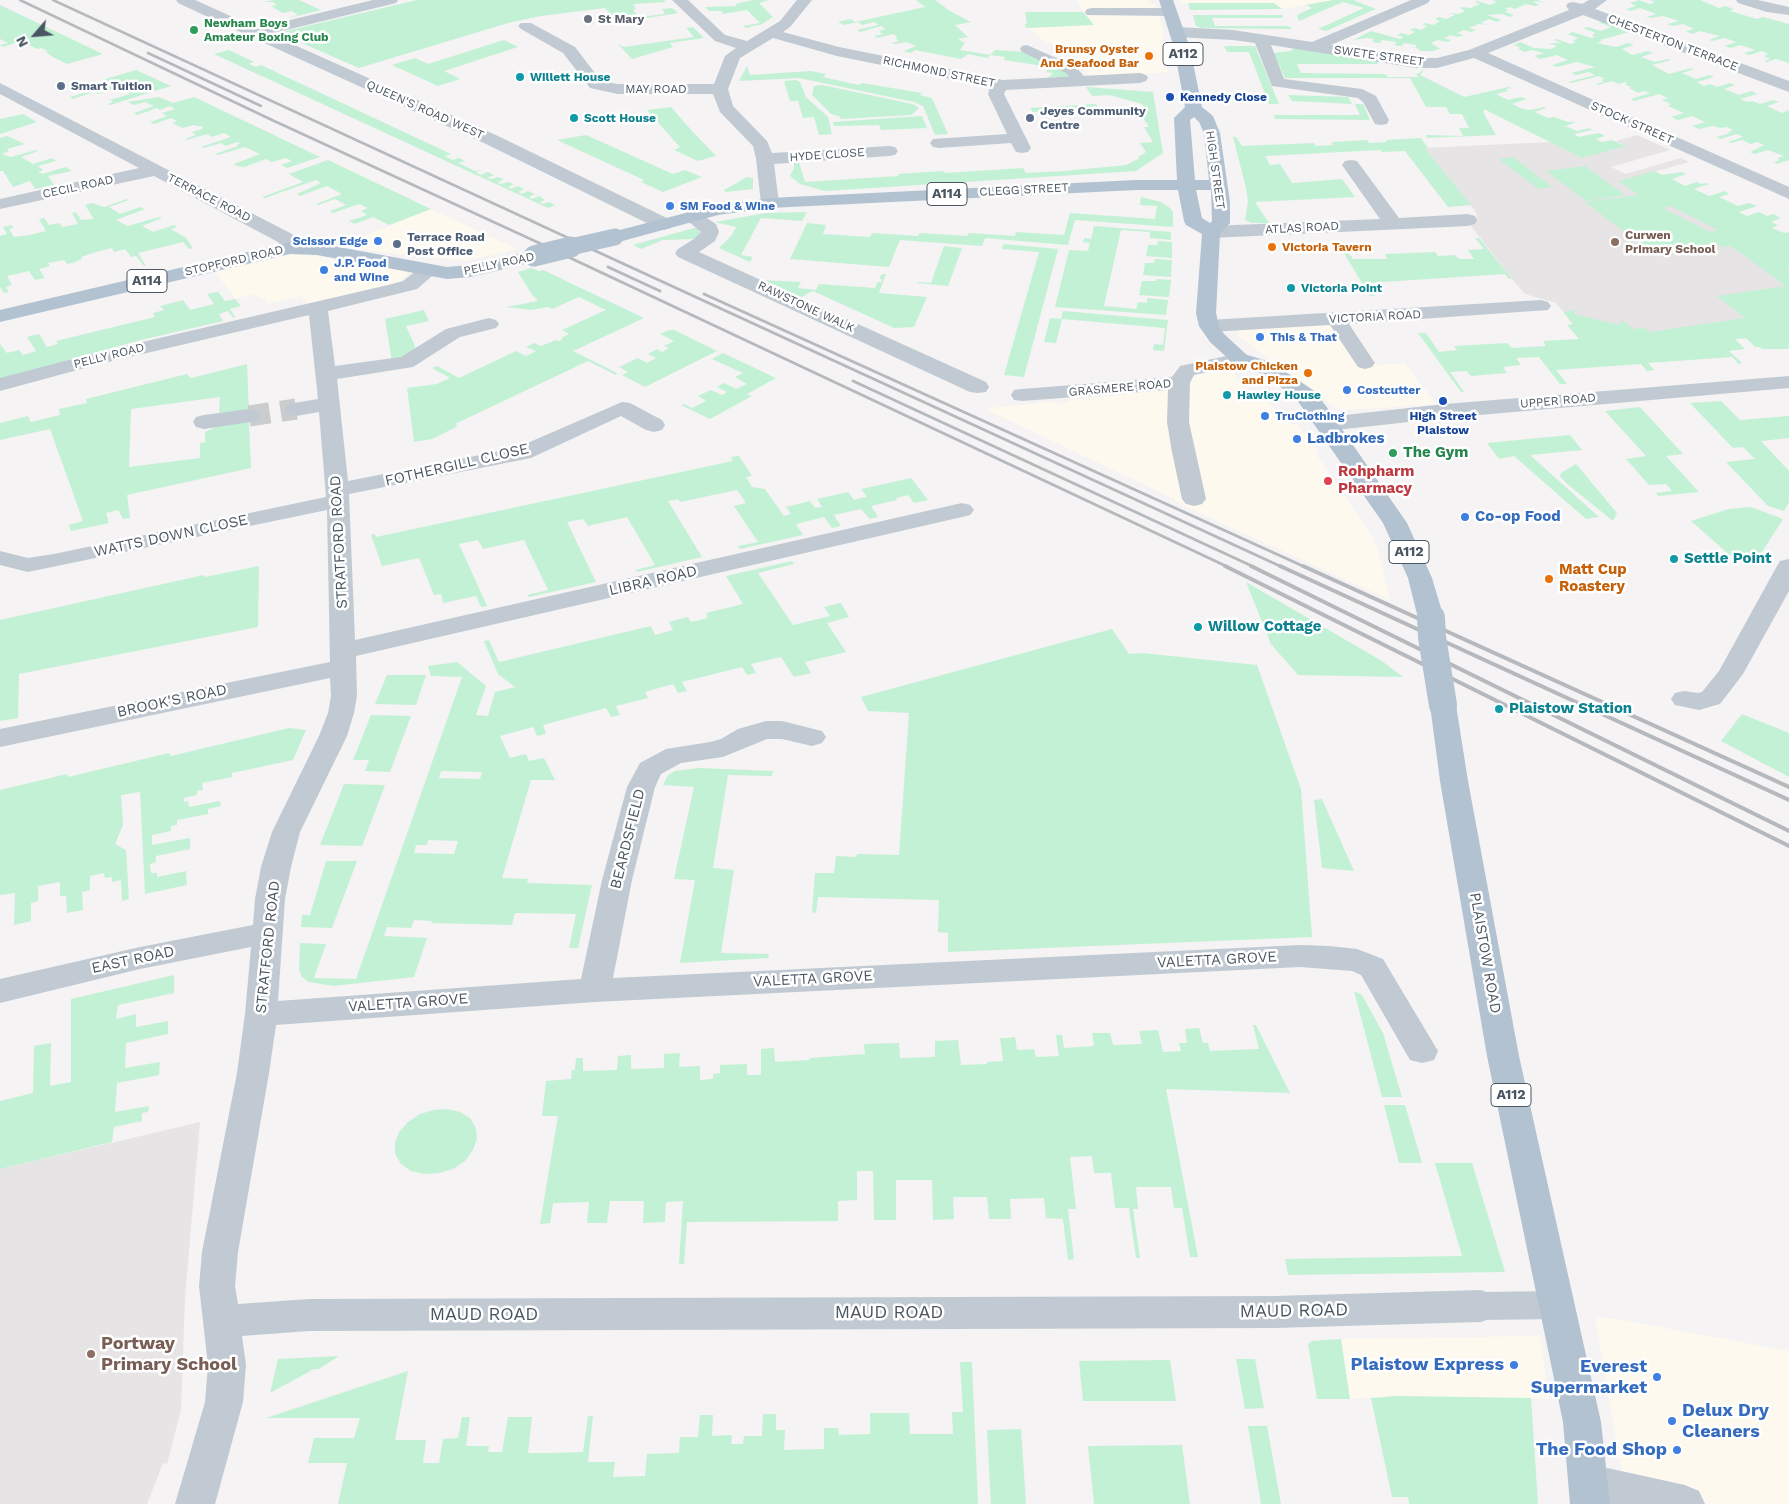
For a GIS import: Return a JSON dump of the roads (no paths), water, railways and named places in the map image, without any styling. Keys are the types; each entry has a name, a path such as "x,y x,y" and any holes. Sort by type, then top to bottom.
{"main road":[{"name":"HIGH STREET","path":"1168,6 1177,32 1194,109 1209,124 1218,185 1222,223 1211,232 1206,313 1209,326"},
{"name":"HIGH STREET","path":"1194,109 1182,118 1186,185 1193,221 1211,232"},
{"name":"CLEGG STREET","path":"770,203 1070,188 1218,185"},
{"name":"PELLY ROAD","path":"428,271 461,272 615,237 724,209 770,203"},
{"name":"A114","path":"294,248 318,249 428,271"},
{"name":"STOPFORD ROAD","path":"0,316 276,250 294,248"},
{"path":"1209,326 1217,338 1240,359 1244,368 1254,380 1305,416 1327,424"},
{"name":"PLAISTOW ROAD","path":"1327,424 1395,524 1420,578 1431,618 1432,637 1456,790 1504,1056 1582,1422 1590,1494"}],"street":[{"name":"QUEEN'S ROAD WEST","path":"183,0 492,140 664,224"},
{"path":"254,33 391,0"},
{"path":"679,0 720,38 747,46"},
{"path":"770,203 765,159 761,145 726,108 720,89 733,56 785,24 805,0"},
{"path":"1314,47 1423,0"},
{"name":"CHESTERTON TERRACE","path":"1556,0 1789,87"},
{"name":"SWETE STREET","path":"1177,32 1233,35 1416,63 1446,62 1476,54 1584,9 1600,0"},
{"path":"1743,0 1772,9 1789,11"},
{"path":"1092,12 1168,6"},
{"name":"MAY ROAD","path":"526,26 569,50 596,85 618,89 720,89"},
{"name":"RICHMOND STREET","path":"771,33 837,51 989,81 1002,86 1140,78"},
{"path":"1262,39 1278,83 1362,94 1370,99 1381,120"},
{"path":"1026,49 1071,70 1082,82"},
{"name":"STOCK STREET","path":"1476,54 1789,194"},
{"path":"939,143 1019,143 996,94 996,90 1002,86"},
{"name":"TERRACE ROAD","path":"0,88 285,238 294,248"},
{"path":"8,110 33,106"},
{"name":"HYDE CLOSE","path":"765,159 889,151"},
{"path":"1351,165 1393,223"},
{"name":"CECIL ROAD","path":"0,204 156,170"},
{"name":"RAWSTONE WALK","path":"692,217 709,228 710,232 708,237 701,243 685,252 978,387"},
{"name":"ATLAS ROAD","path":"1211,232 1468,220"},
{"name":"PELLY ROAD","path":"0,386 95,359 410,285 428,271"},
{"name":"VICTORIA ROAD","path":"1209,326 1541,306"},
{"name":"STRATFORD ROAD","path":"195,1504 224,1402 227,1364 217,1286 220,1252 253,1073 276,867 286,832 333,736 341,713 344,696 338,495 318,307"},
{"path":"1336,319 1365,363"},
{"path":"326,374 406,363 453,333 489,324"},
{"name":"GRASMERE ROAD","path":"1022,395 1179,383 1187,370 1240,359"},
{"name":"UPPER ROAD","path":"1327,424 1445,411 1789,382"},
{"path":"1179,383 1178,422 1182,452 1194,499"},
{"path":"296,409 329,404"},
{"name":"FOTHERGILL CLOSE","path":"338,495 372,484 523,453 622,408 654,425"},
{"path":"204,422 249,416"},
{"name":"WATTS DOWN CLOSE","path":"2,558 28,565 54,561 338,495"},
{"name":"LIBRA ROAD","path":"344,659 962,510"},
{"path":"1684,699 1699,702 1711,698 1730,674 1789,566"},
{"name":"BROOK'S ROAD","path":"0,738 344,659"},
{"name":"BEARDSFIELD","path":"595,990 617,880 641,787 650,769 676,755 713,751 731,745 748,735 766,730 782,730 812,736"},
{"name":"EAST ROAD","path":"0,991 140,958 268,933"},
{"name":"VALETTA GROVE","path":"261,1014 595,990 1300,956 1350,959 1364,962 1372,967 1422,1051"},
{"name":"MAUD ROAD","path":"221,1321 309,1315 1275,1312 1558,1305"},
{"path":"1590,1494 1685,1504"}],"tunnel":[{"path":"249,416 296,409"}],"railway":[{"path":"20,0 272,120 550,248"},
{"path":"53,0 590,248"},
{"path":"148,53 261,106"},
{"path":"547,247 1228,567"},
{"path":"587,247 1282,567"},
{"path":"608,267 660,291"},
{"path":"704,294 1305,567"},
{"path":"853,381 1254,567"},
{"path":"1225,566 1789,846"},
{"path":"1251,566 1789,831"},
{"path":"1280,566 1789,800"},
{"path":"1303,566 1789,787"}],"place":[{"name":"St Mary","path":"588,19"},
{"name":"Newham Boys Amateur Boxing Club","path":"194,30"},
{"name":"Brunsy Oyster And Seafood Bar","path":"1149,56"},
{"name":"Willett House","path":"520,77"},
{"name":"Smart Tuition","path":"61,86"},
{"name":"Kennedy Close","path":"1170,97"},
{"name":"Scott House","path":"574,118"},
{"name":"Jeyes Community Centre","path":"1030,118"},
{"name":"SM Food & Wine","path":"670,206"},
{"name":"Scissor Edge","path":"378,241"},
{"name":"Curwen Primary School","path":"1615,242"},
{"name":"Terrace Road Post Office","path":"397,244"},
{"name":"Victoria Tavern","path":"1272,247"},
{"name":"J.P. Food and Wine","path":"324,270"},
{"name":"Victoria Point","path":"1291,288"},
{"name":"This & That","path":"1260,337"},
{"name":"Plaistow Chicken and Pizza","path":"1308,373"},
{"name":"Costcutter","path":"1347,390"},
{"name":"Hawley House","path":"1227,395"},
{"name":"High Street Plaistow","path":"1443,401"},
{"name":"TruClothing","path":"1265,416"},
{"name":"Ladbrokes","path":"1297,439"},
{"name":"The Gym","path":"1393,453"},
{"name":"Rohpharm Pharmacy","path":"1328,481"},
{"name":"Co-op Food","path":"1465,517"},
{"name":"Settle Point","path":"1674,559"},
{"name":"Matt Cup Roastery","path":"1549,579"},
{"name":"Willow Cottage","path":"1198,627"},
{"name":"Plaistow Station","path":"1499,709"},
{"name":"Portway Primary School","path":"91,1354"},
{"name":"Plaistow Express","path":"1514,1365"},
{"name":"Everest Supermarket","path":"1657,1377"},
{"name":"Delux Dry Cleaners","path":"1672,1421"},
{"name":"The Food Shop","path":"1677,1450"}]}
